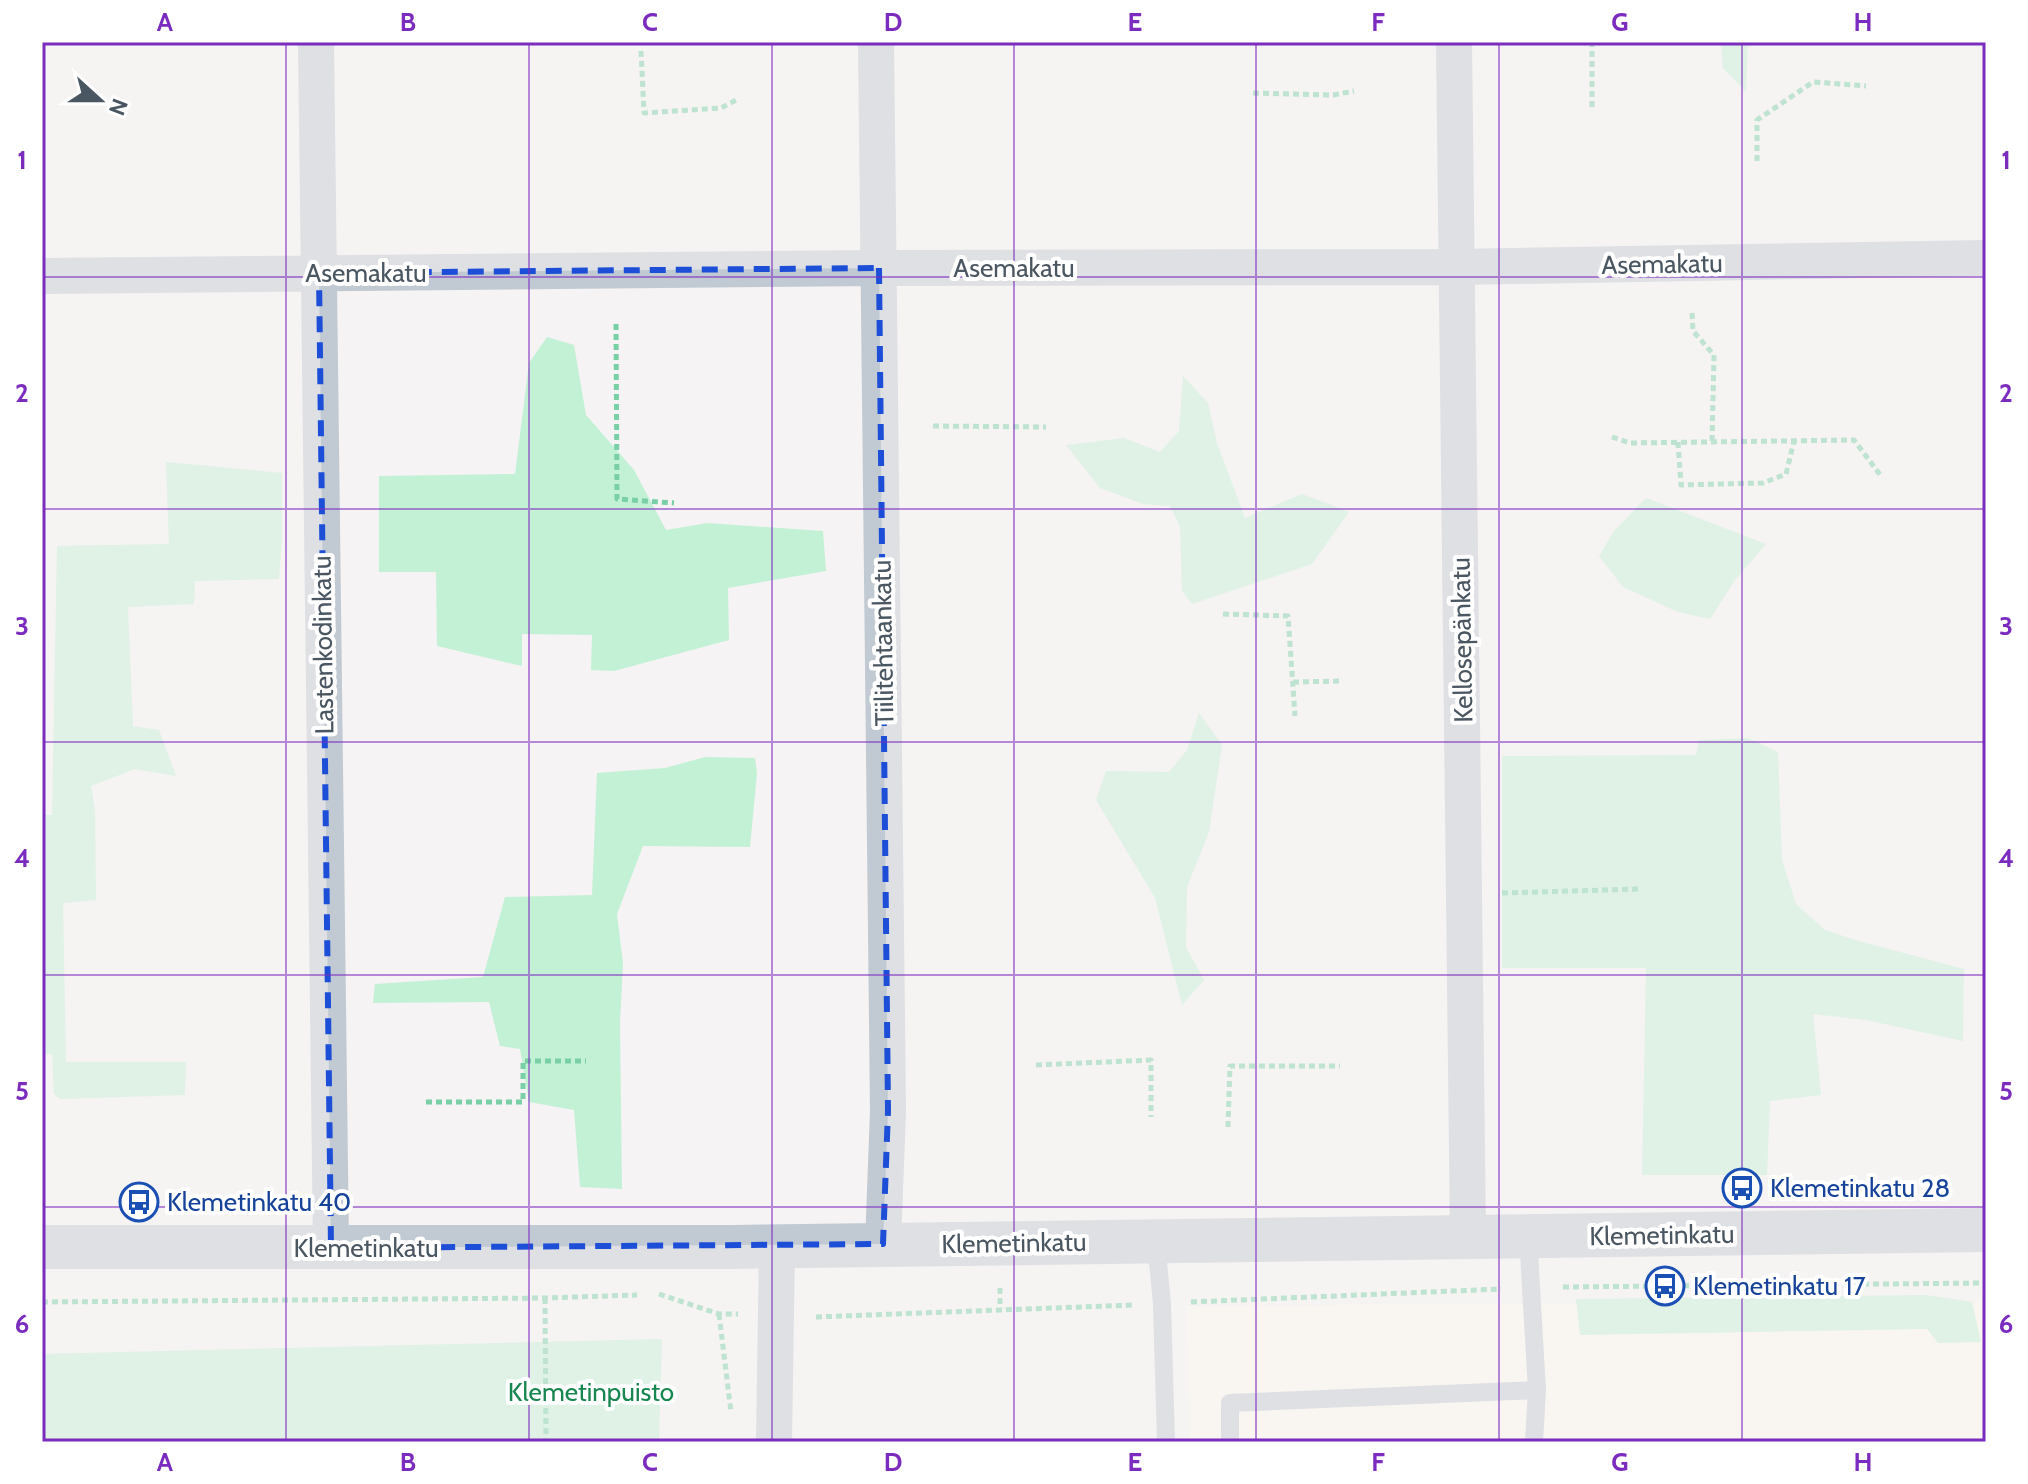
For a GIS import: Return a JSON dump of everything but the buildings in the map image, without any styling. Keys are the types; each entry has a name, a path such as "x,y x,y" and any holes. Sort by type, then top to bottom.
{"street":[{"name":"Lastenkodinkatu","path":"316,42 331,1248"},
{"name":"Tiilitehtaankatu","path":"876,42 888,1111 883,1244"},
{"name":"Kellosepänkatu","path":"1454,42 1468,1237"},
{"name":"Asemakatu","path":"42,276 879,268 1458,267 1986,258"},
{"name":"Klemetinkatu","path":"42,1247 777,1246 1986,1230"},
{"path":"774,1442 777,1246"}],"lane":[{"path":"1528,1236 1537,1390 1534,1442"},
{"path":"1156,1241 1162,1304 1166,1442"},
{"path":"1230,1442 1230,1403 1537,1390"}],"path":[{"path":"1592,42 1592,107"},
{"path":"641,51 644,113 721,108 738,99"},
{"path":"1757,161 1757,120 1813,82 1866,86"},
{"path":"1253,93 1333,95 1354,91"},
{"path":"1692,313 1693,331 1714,355 1712,442"},
{"path":"616,324 617,499 674,503"},
{"path":"933,426 1046,427"},
{"path":"1612,437 1630,443 1854,440 1881,476"},
{"path":"1678,442 1681,485 1763,483 1786,474 1794,441"},
{"path":"1223,614 1288,616 1295,716"},
{"path":"1293,682 1343,681"},
{"path":"1465,896 1640,889"},
{"path":"1036,1065 1151,1060 1151,1117"},
{"path":"426,1102 523,1102 523,1061 586,1061"},
{"path":"1228,1127 1230,1066 1340,1066"},
{"path":"822,1317 1531,1288 1986,1283"},
{"path":"42,1302 545,1298 660,1294 719,1314 731,1414"},
{"path":"545,1298 546,1442"}],"highlighted area":[{"path":"879,268 888,1111 883,1244 331,1248 319,273"}],"shaded area":[{"path":"1981,1302 1984,1442 1190,1442 1186,1306"}],"green space":[{"path":"1721,42 1748,42 1746,92 1723,68"},
{"path":"547,337 574,345 586,415 634,470 666,530 708,523 823,531 826,571 728,588 729,640 614,671 591,670 592,635 522,634 522,666 437,646 436,572 379,572 379,476 515,474 529,363"},
{"path":"1183,376 1208,403 1217,443 1245,518 1302,494 1349,512 1312,564 1192,604 1182,591 1180,527 1170,506 1143,504 1100,488 1066,445 1124,438 1160,452 1179,431"},
{"path":"166,462 282,473 279,579 195,581 194,604 128,607 133,726 159,730 176,776 135,769 91,786 95,811 96,900 63,903 66,1062 186,1062 185,1095 60,1099 54,1094 52,1054 42,1054 42,815 52,815 57,546 169,544"},
{"path":"1646,498 1766,544 1735,580 1710,619 1678,612 1623,587 1599,556 1614,531"},
{"path":"1199,713 1222,745 1209,832 1187,887 1186,947 1204,980 1182,1005 1155,898 1096,800 1106,771 1169,772 1187,750"},
{"path":"1748,738 1778,752 1782,860 1796,904 1825,930 1964,969 1963,1041 1866,1020 1813,1014 1821,1095 1770,1101 1767,1175 1642,1175 1646,968 1502,968 1502,756 1696,755 1699,740"},
{"path":"705,757 755,758 757,773 750,847 643,846 617,914 623,963 620,1022 622,1189 580,1187 574,1110 529,1102 520,1049 500,1046 489,1002 373,1003 375,984 483,977 505,897 592,895 597,773 665,768"},
{"path":"1926,1295 1972,1302 1981,1342 1938,1343 1927,1329 1580,1335 1576,1299"},
{"name":"Klemetinpuisto","path":"662,1339 659,1442 42,1442 42,1354"}],"place":[{"name":"Klemetinkatu 28","path":"1742,1188"},
{"name":"Klemetinkatu 40","path":"139,1202"},
{"name":"Klemetinkatu 17","path":"1665,1286"}]}
